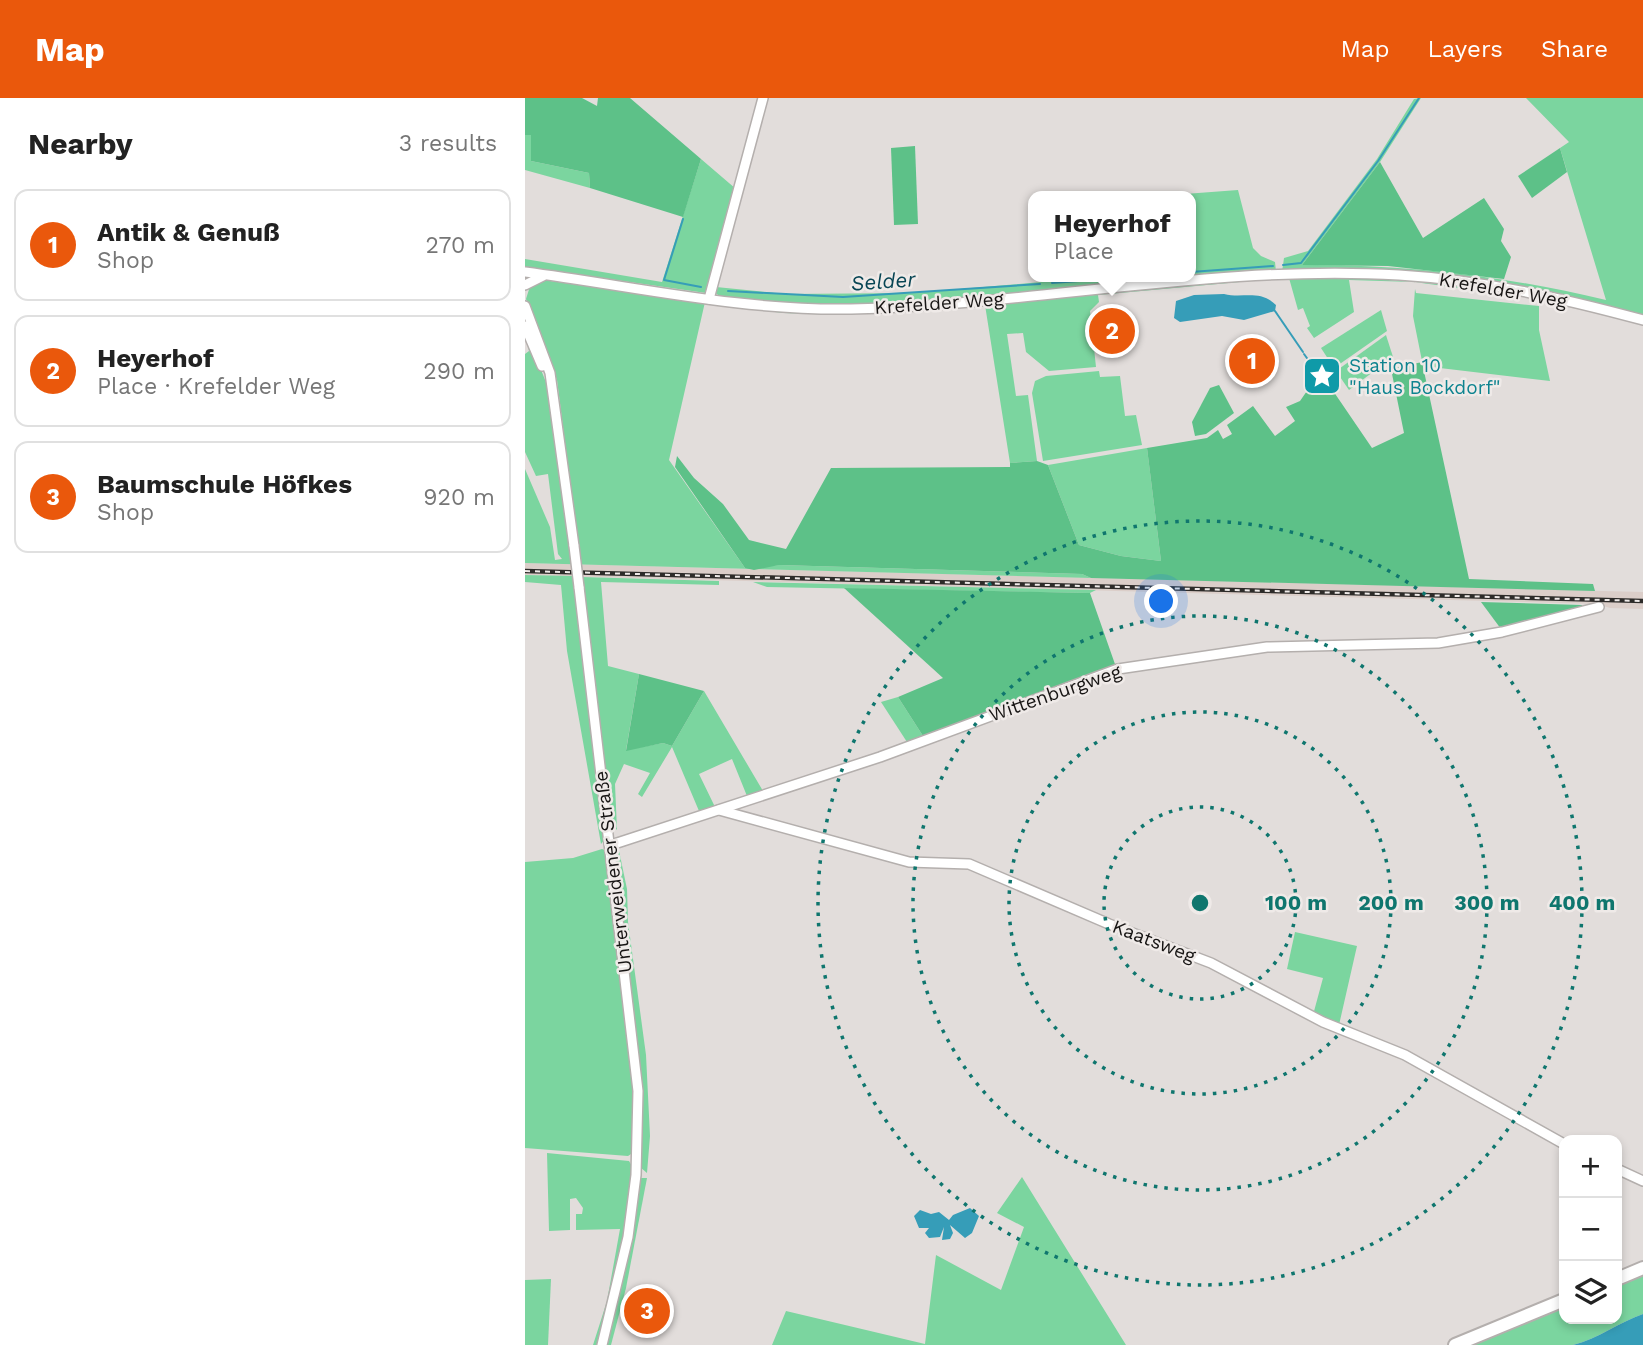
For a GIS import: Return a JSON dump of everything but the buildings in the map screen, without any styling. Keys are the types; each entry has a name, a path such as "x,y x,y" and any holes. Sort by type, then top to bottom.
{"main road":[{"path":"1622,1277 1643,1268"},
{"path":"1455,1345 1559,1302"}],"street":[{"path":"709,299 763,98"},
{"name":"Krefelder Weg","path":"525,272 709,299 803,309 851,309 1186,282"},
{"path":"525,285 548,274"},
{"name":"Krefelder Weg","path":"1196,281 1357,274 1470,282 1546,294 1643,320"},
{"name":"Unterweidener Straße","path":"525,306 547,362 554,397 611,845 638,1105 636,1175 628,1237 602,1345"},
{"name":"Unterweidener Straße","path":"525,326 554,397"},
{"name":"Wittenburgweg","path":"611,845 880,757 1118,669 1267,646 1438,643 1502,632 1599,607"},
{"name":"Kaatsweg","path":"717,810 909,862 969,864 1109,924 1211,963 1322,1022 1405,1055 1559,1141"},
{"path":"1622,1170 1643,1181"}],"shaded area":[{"path":"525,563 1643,592 1643,609 1610,608 1597,604 525,575"}],"green space":[{"path":"525,98 582,98 597,106 598,98 630,98 701,159 683,217 590,188 589,173 531,161 531,135 525,135"},
{"path":"1421,98 1380,162 1302,265 1455,273 1531,284 1606,300 1560,148 1569,142 1526,98 1643,98 1643,316 1502,283 1282,272 1284,258 1308,251 1377,159 1414,99"},
{"path":"525,135 531,135 531,161 589,173 590,188 525,170"},
{"path":"915,146 918,224 894,225 891,148"},
{"path":"1560,148 1567,172 1532,198 1518,176"},
{"path":"701,159 736,189 706,293 525,267 525,259 662,282"},
{"path":"1380,162 1423,238 1484,198 1504,229 1501,241 1511,257 1504,279 1388,266 1302,265"},
{"path":"1238,190 1253,248 1261,256 1275,262 1276,272 1196,278 1196,193"},
{"path":"1350,277 1414,282 1349,280 1354,312 1314,338 1307,328 1310,326 1303,308 1298,310 1289,278"},
{"path":"1273,279 1098,295 1099,302 1090,311 1096,367 1049,371 1026,352 1023,333 1007,334 1016,396 1028,395 1037,461 1010,463 985,305 841,315 784,313 711,305 785,311 1080,294"},
{"path":"543,280 705,302 669,460 745,568 779,565 1082,574 1091,578 525,563 525,469 550,527 555,560 562,559 558,554 548,474 536,476 525,452 525,354 529,351 525,329 549,390 571,560 580,560 557,380 526,299 531,283"},
{"path":"1041,282 1150,282 849,306 793,305 721,297 714,292 716,287 785,294 913,293"},
{"path":"1414,282 1478,287 1541,299"},
{"path":"1415,289 1416,293 1539,306 1539,330 1550,381 1423,366 1413,316"},
{"path":"1381,310 1387,331 1334,368 1321,348"},
{"path":"1386,335 1393,357 1349,390 1336,371"},
{"path":"1422,362 1469,579 1593,584 1595,591 1091,578 1082,574 779,565 754,570 745,568 675,467 677,456 694,478 723,504 749,540 786,549 831,468 1010,467 1010,463 1037,461 1048,465 1079,545 1121,556 1161,561 1147,448 1207,438 1218,430 1223,439 1232,434 1227,425 1253,406 1275,436 1295,421 1286,407 1300,401 1309,388 1325,379 1372,448 1404,433 1391,369"},
{"path":"1099,371 1100,377 1120,376 1125,416 1136,415 1142,445 1043,461 1032,393 1035,381 1046,376"},
{"path":"1219,385 1234,413 1206,434 1195,436 1192,422 1210,388"},
{"path":"1147,448 1161,561 1121,556 1079,545 1048,465"},
{"path":"525,575 573,576 605,839 601,844 567,651 561,585 525,582"},
{"path":"582,577 719,581 719,585 601,582 608,666 639,674 626,750 663,743 672,746 704,691 763,791 747,796 732,759 699,774 715,807 699,811 672,747 642,797 638,794 650,773 624,764 615,784 617,830 610,822"},
{"path":"753,582 1096,590 1090,593 767,587"},
{"path":"844,588 1090,593 1116,667 923,736 898,697 943,678"},
{"path":"1481,602 1582,605 1582,608 1501,629"},
{"path":"639,674 704,691 672,746 663,743 626,751"},
{"path":"898,697 923,736 907,742 881,702"},
{"path":"618,846 627,889 628,922 646,1055 650,1136 647,1173 640,1167 638,1047 613,849"},
{"path":"602,849 607,851 635,1101 634,1152 628,1156 525,1148 525,862 573,858"},
{"path":"1295,932 1357,946 1339,1025 1313,1015 1323,978 1287,969"},
{"path":"547,1153 629,1161 633,1168 625,1230 598,1345 593,1345 607,1301 620,1229 576,1230 576,1214 582,1214 583,1208 576,1198 570,1199 570,1230 549,1231"},
{"path":"1022,1177 1126,1345 772,1345 786,1311 925,1344 936,1255 1001,1290 1024,1227 997,1213"},
{"path":"641,1178 647,1178 626,1288 611,1345 604,1345"},
{"path":"1643,1271 1643,1314 1622,1323 1622,1280"},
{"path":"551,1279 548,1345 525,1345 525,1280"},
{"path":"1559,1305 1559,1324 1619,1324 1573,1345 1463,1345"}],"water":[{"path":"1194,295 1264,297 1276,305 1275,311 1244,320 1222,316 1180,322 1174,318 1176,301"},
{"path":"970,1208 979,1216 972,1233 965,1238 950,1225 953,1233 950,1239 942,1240 944,1227 940,1237 929,1238 925,1233 929,1228 919,1228 914,1216 920,1210 931,1214 939,1212 949,1220 953,1215"},
{"path":"1643,1314 1643,1345 1573,1345 1591,1339"}],"waterway":[{"name":"Selder","path":"1283,265 1301,263 1378,161 1419,98"},
{"name":"Selder","path":"683,219 664,280 701,287"},
{"name":"Selder","path":"1196,272 1273,266"},
{"name":"Selder","path":"1052,283 1066,282"},
{"name":"Selder","path":"728,291 843,297 1040,284"},
{"path":"1275,311 1303,352"},
{"path":"1304,354 1317,372"}],"railway":[{"path":"525,571 1643,601"}],"place":[{"name":"Heyerhof","path":"1112,331"},
{"name":"Antik & Genuß","path":"1252,361"},
{"name":"Station 10 \"Haus Bockdorf\"","path":"1322,376"},
{"name":"Baumschule Höfkes","path":"647,1311"}]}
